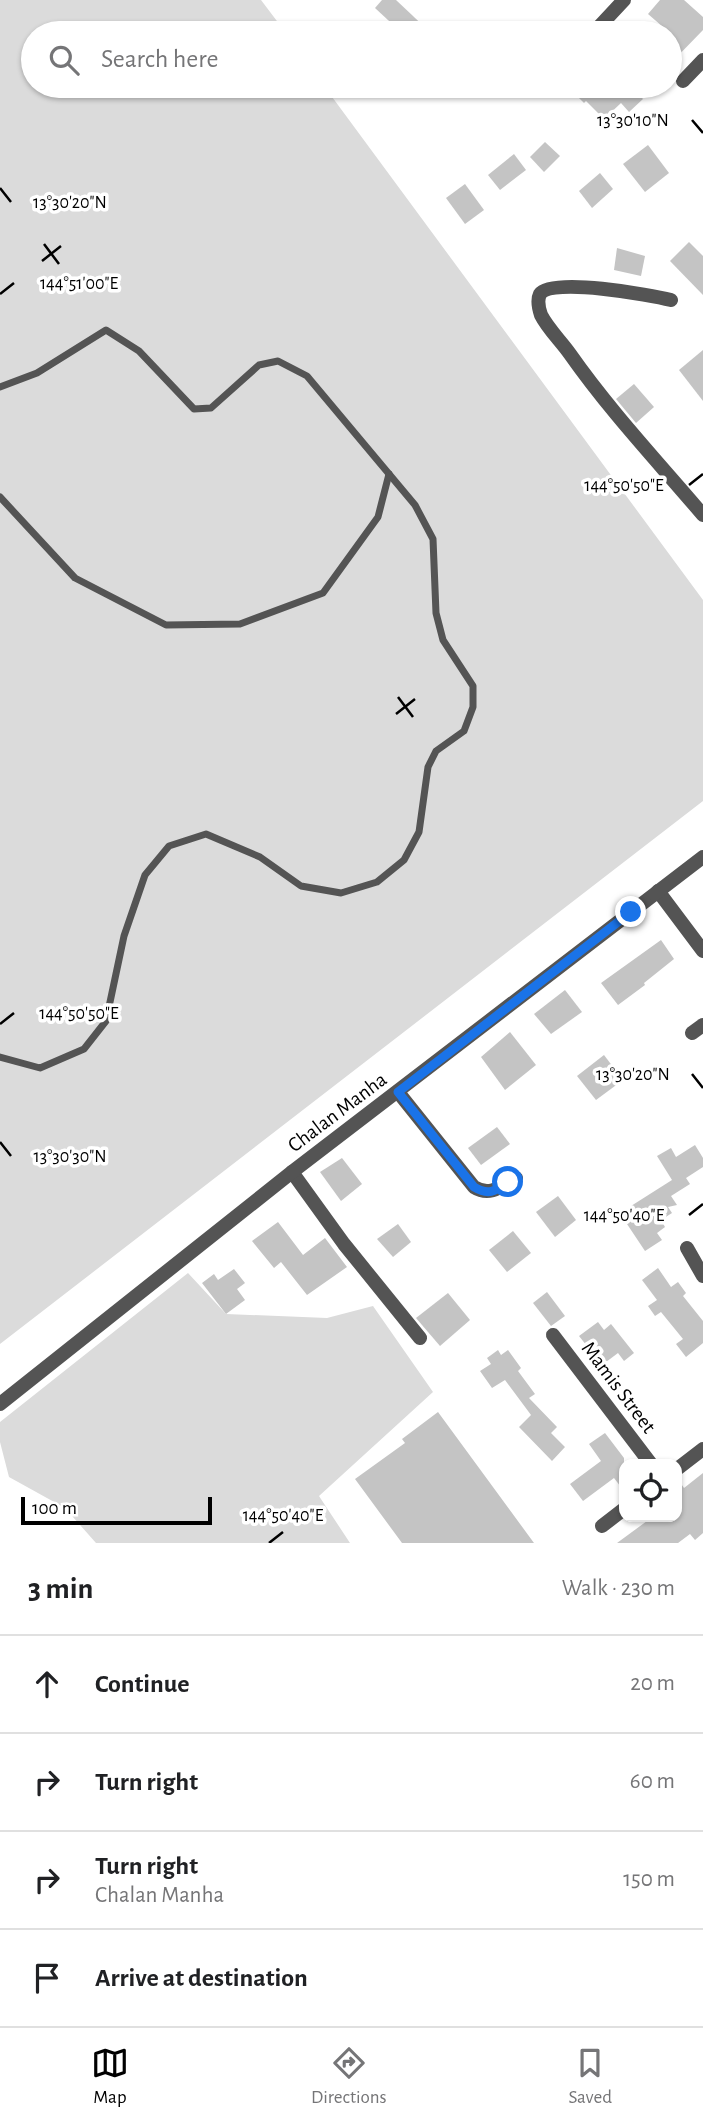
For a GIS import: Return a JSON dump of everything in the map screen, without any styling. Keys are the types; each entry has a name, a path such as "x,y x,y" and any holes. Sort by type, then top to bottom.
{"street":[{"path":"604,21 624,0"},
{"path":"683,81 703,60"},
{"path":"671,300 648,295 566,287 548,288 538,301 542,318 595,390 703,515"},
{"name":"Chalan Manha","path":"0,1404 292,1172 703,857"},
{"path":"659,891 703,951"},
{"path":"398,1092 474,1187 490,1192 516,1178"},
{"path":"292,1172 344,1244 420,1338"},
{"path":"687,1248 703,1276"},
{"name":"Mamis Street","path":"553,1335 647,1459"},
{"path":"682,1465 703,1449"},
{"path":"602,1526 619,1513"}],"lane":[{"path":"0,387 37,373 106,330 139,351 194,410 211,408 259,365 278,361 307,376 415,505 433,540 436,613 443,640 474,686 473,707 464,732 436,751 428,767 419,832 404,860 377,882 341,893 301,886 260,857 206,834 169,846 145,875 124,936 106,1021 84,1049 40,1068 0,1057"},
{"path":"0,497 75,578 166,625 240,624 323,593 379,517 389,474"}],"shaded area":[{"path":"0,0 261,0 277,21 21,21 21,98 333,98 703,600 703,801 0,1344"},
{"path":"188,1273 226,1314 327,1318 373,1306 433,1392 319,1496 350,1543 96,1543 65,1508 9,1477 0,1442 0,1422"}],"building":[{"path":"382,0 396,0 418,21 389,21 375,8"},
{"path":"660,0 684,0 703,17 703,30 682,52 682,21 656,21 648,14"},
{"path":"579,98 643,99 629,112 621,103 604,119 586,101 584,103"},
{"path":"545,142 560,156 544,172 530,157"},
{"path":"648,145 669,173 645,192 623,164"},
{"path":"514,154 526,170 500,190 488,175"},
{"path":"600,173 613,189 592,208 579,191"},
{"path":"465,184 484,210 465,224 446,198"},
{"path":"689,242 703,256 703,295 670,261"},
{"path":"617,248 645,256 641,276 614,270"},
{"path":"703,350 703,401 679,370"},
{"path":"634,384 654,407 636,423 616,399"},
{"path":"661,940 674,959 618,1005 601,983"},
{"path":"565,990 582,1012 551,1034 534,1014"},
{"path":"510,1032 536,1065 505,1090 481,1057"},
{"path":"604,1055 623,1080 596,1100 577,1076"},
{"path":"497,1127 510,1144 481,1165 468,1148"},
{"path":"695,1145 703,1158 703,1167 686,1178 690,1184 671,1196 677,1205 668,1207 672,1213 661,1220 665,1227 657,1233 662,1240 645,1251 623,1218 634,1211 631,1206 672,1180 657,1156 671,1148 676,1157"},
{"path":"342,1158 362,1184 341,1201 320,1172"},
{"path":"558,1196 576,1220 555,1237 536,1212"},
{"path":"278,1222 303,1255 325,1238 347,1267 307,1295 281,1262 274,1268 252,1241"},
{"path":"398,1224 411,1242 393,1257 377,1239"},
{"path":"513,1231 531,1253 507,1272 489,1250"},
{"path":"658,1268 671,1287 678,1282 686,1293 683,1296 703,1321 703,1343 686,1357 676,1344 683,1339 661,1312 655,1316 648,1306 657,1300 642,1280"},
{"path":"234,1269 245,1283 237,1289 245,1300 226,1314 202,1283 214,1274 218,1280"},
{"path":"547,1292 565,1316 551,1326 533,1303"},
{"path":"448,1293 470,1320 440,1346 416,1318"},
{"path":"598,1322 604,1330 611,1324 634,1353 624,1361 618,1353 602,1365 579,1336"},
{"path":"498,1350 501,1355 508,1350 521,1368 518,1371 535,1394 529,1398 557,1427 551,1433 565,1447 552,1461 519,1427 531,1415 505,1380 492,1388 480,1371 491,1364 487,1358"},
{"path":"438,1412 534,1543 402,1543 355,1479 405,1443 402,1439"},
{"path":"605,1433 624,1459 619,1459 619,1484 614,1478 583,1501 570,1484 601,1461 589,1444"},
{"path":"703,1473 703,1533 695,1540 690,1534 678,1543 617,1543 646,1522 682,1522 682,1485 684,1488"}],"route":[{"path":"508,1182 490,1192 474,1187 398,1092 631,912"}]}
